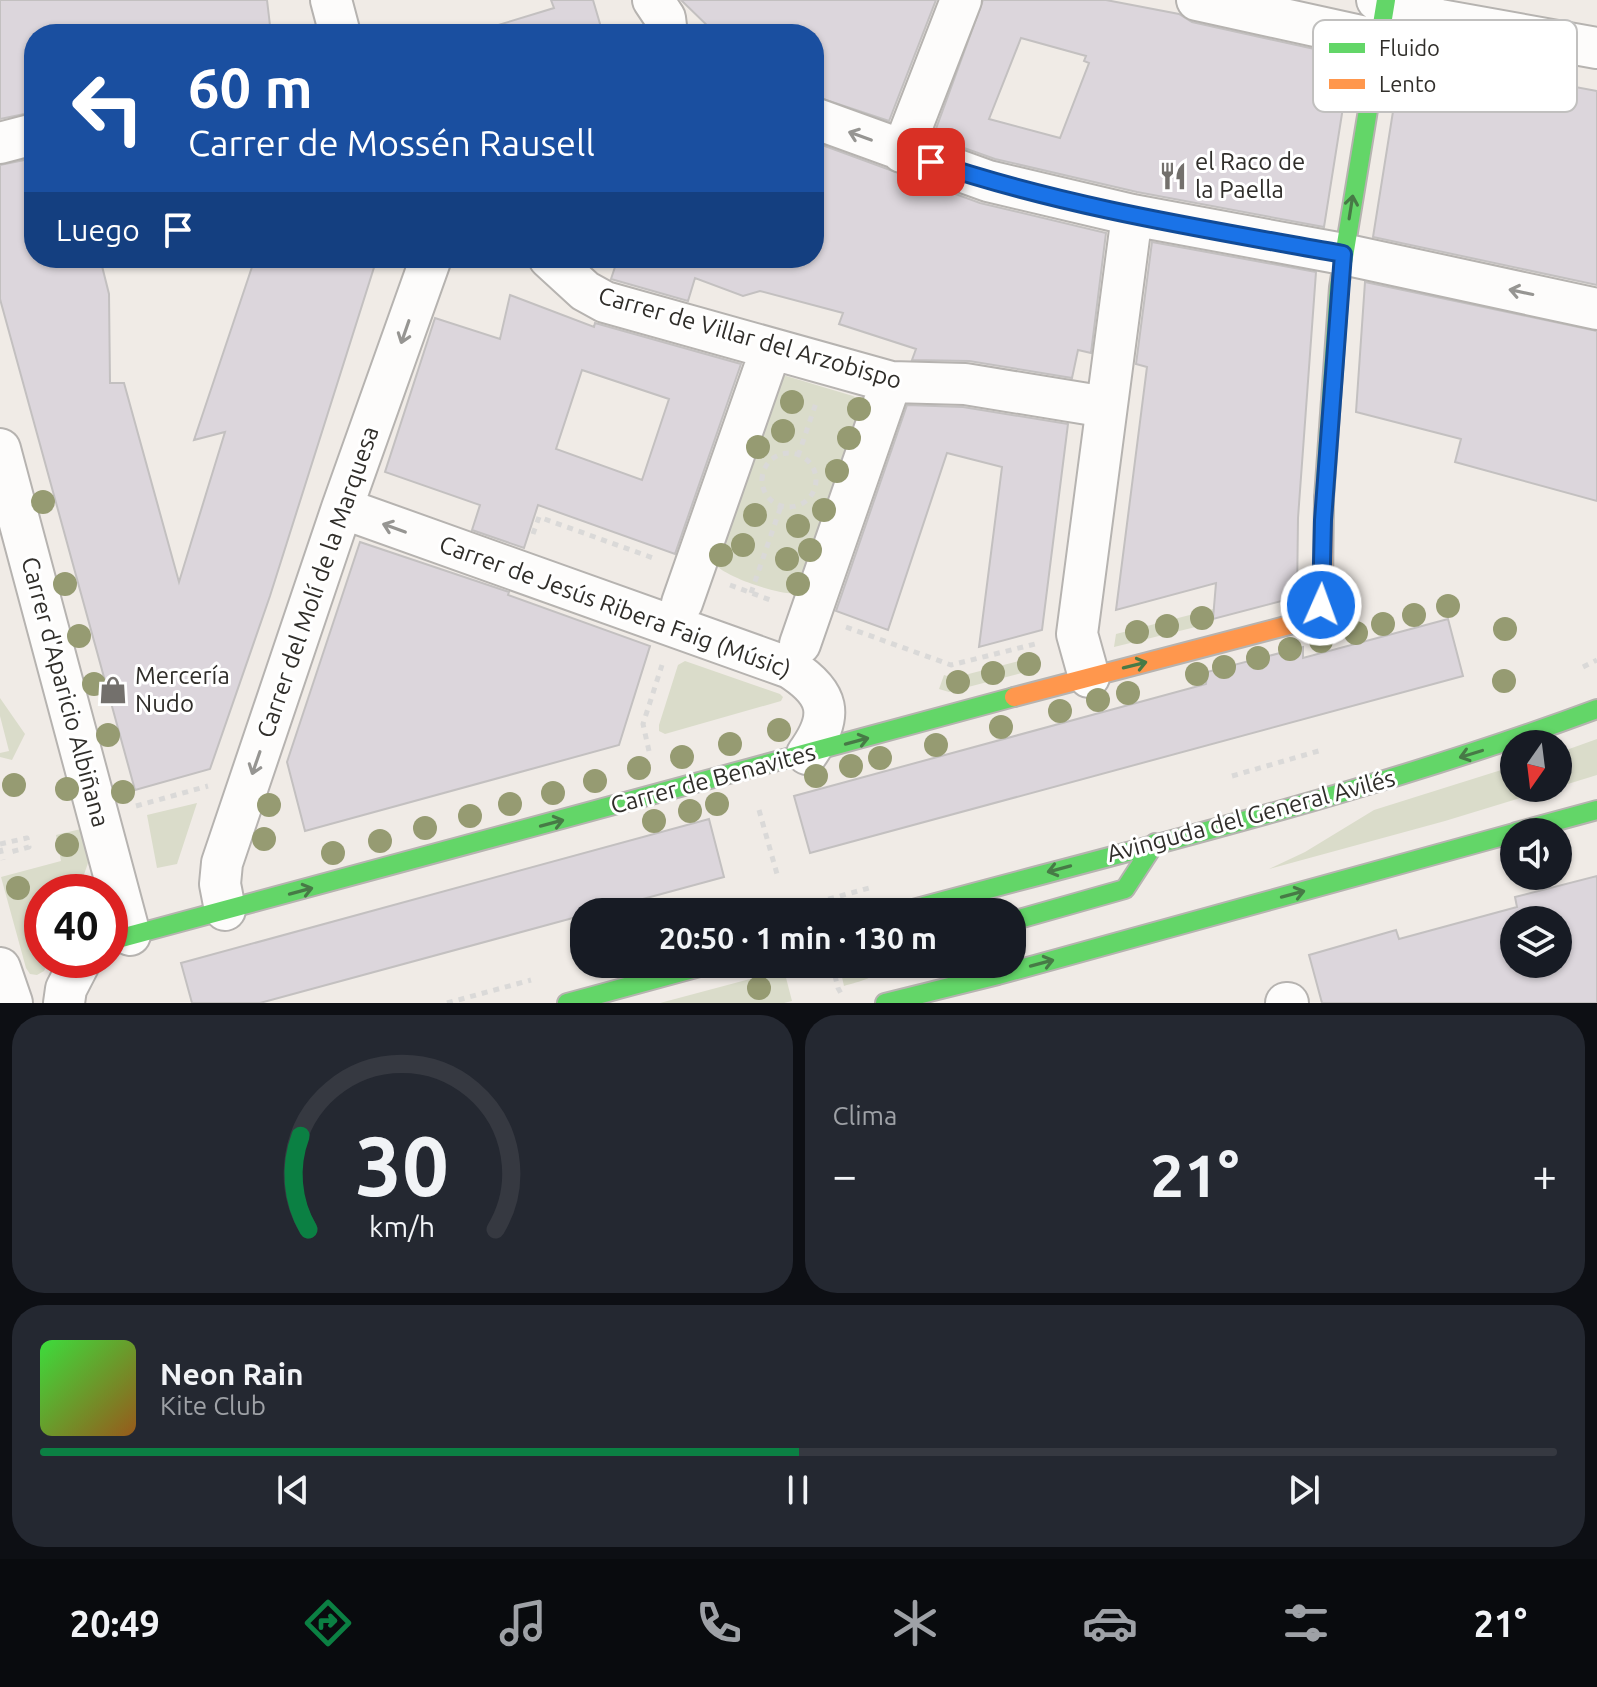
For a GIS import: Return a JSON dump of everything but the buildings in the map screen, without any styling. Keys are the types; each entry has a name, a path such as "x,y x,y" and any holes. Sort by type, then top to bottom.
{"street":[{"path":"331,0 337,24"},
{"path":"653,0 666,24"},
{"path":"902,152 961,0"},
{"path":"1197,0 1382,11 1440,20"},
{"path":"1577,44 1597,48"},
{"path":"1343,254 1366,112"},
{"path":"824,122 988,181 1132,215 1343,254 1597,309"},
{"path":"0,143 24,137"},
{"path":"1089,677 1077,634 1132,215"},
{"name":"Carrer de Benavites","path":"128,936 1316,618 1323,588 1323,520 1343,254"},
{"name":"Carrer del Molí de la Marquesa","path":"225,910 220,884 222,863 342,508 427,268"},
{"name":"Carrer de Villar del Arzobispo","path":"560,268 585,291 605,302 891,382 977,386 1106,407"},
{"path":"682,603 771,349"},
{"path":"800,644 891,382"},
{"name":"Carrer d'Aparicio Albiñana","path":"0,449 104,874"},
{"name":"Carrer de Jesús Ribera Faig (Músic)","path":"342,508 790,668 819,690 825,705 820,736 807,754"},
{"name":"Avinguda del General Avilés","path":"953,898 1424,769 1597,709"},
{"path":"1567,818 1597,810"},
{"path":"912,995 983,991 1500,836"},
{"path":"1026,917 1125,889 1155,843"},
{"path":"0,968 12,1003"},
{"path":"64,1003 72,978"},
{"path":"567,1003 659,978"}],"path":[{"path":"751,593 781,506 800,505 814,489 815,474 811,465 798,456 829,365"},
{"path":"653,764 643,724 664,660"},
{"path":"132,807 213,785"},
{"path":"756,800 777,874"},
{"path":"3,860 0,846 27,838 29,847 7,853"},
{"path":"836,978 846,1003"},
{"path":"447,1003 533,980"}],"green space":[{"path":"783,375 853,396 859,399 863,411 797,593 779,592 754,584 715,564"},
{"path":"1213,609 1212,623 1114,647 1116,634"},
{"path":"1039,656 1037,669 949,692 939,689 944,675 953,678"},
{"path":"685,661 783,697 781,701 665,734 659,731 659,725 678,665"},
{"path":"0,698 25,734 12,760 0,757 0,753 9,751 0,716"},
{"path":"1597,739 1597,775 1572,783 1572,748"},
{"path":"1500,770 1500,802 1507,802 1269,869 1305,852 1374,810"},
{"path":"197,803 177,864 157,868 147,815"},
{"path":"85,828 88,863 84,874 24,874 24,961 1,877 61,861 56,835"},
{"path":"754,978 786,978 792,1001 784,1003 660,1003"},
{"path":"842,978 868,978 862,981 844,986"}],"traffic: fast":[{"path":"1383,20 1386,0"},
{"path":"1324,498 1339,287 1368,112"},
{"path":"128,936 1014,697"},
{"path":"955,898 1339,794 1597,709"},
{"path":"1568,818 1597,810"},
{"path":"885,1003 998,975 1500,837"},
{"path":"1026,917 1125,889 1155,843"},
{"path":"567,1003 659,978"}],"traffic: slow":[{"path":"1014,697 1316,618 1323,588 1324,498"}],"place":[{"name":"el Raco de la Paella","path":"1173,176"},
{"name":"Mercería Nudo","path":"113,690"}],"route":[{"path":"931,162 988,181 1132,215 1343,254 1323,520 1321,605"}]}
